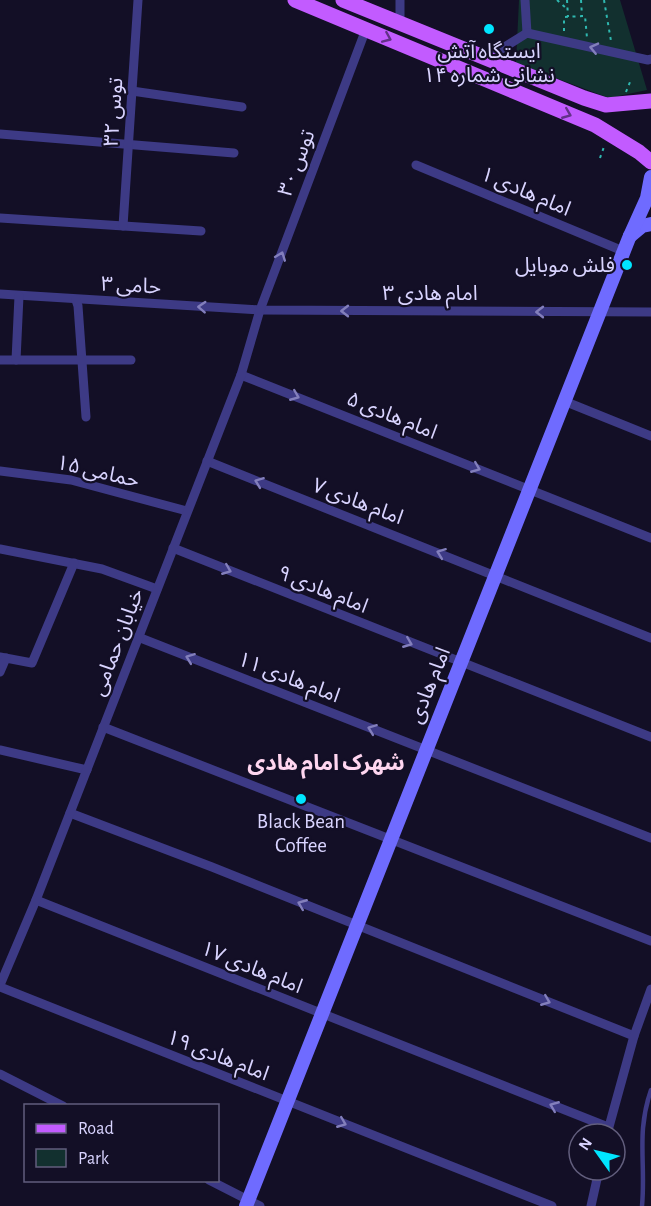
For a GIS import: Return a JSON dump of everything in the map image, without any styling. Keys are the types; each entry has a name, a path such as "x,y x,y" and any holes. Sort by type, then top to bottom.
{"main road":[{"path":"294,0 595,125 651,162"},
{"path":"343,0 606,105 651,102"},
{"name":"امام هادی","path":"252,1204 287,1101 628,237 647,198 651,177"},
{"path":"628,237 642,226 651,224"}],"street":[{"name":"توس ۳۲","path":"123,226 138,0"},
{"path":"400,0 400,23"},
{"path":"525,0 527,33"},
{"name":"توس ۳۰","path":"260,310 366,29"},
{"path":"487,58 527,33 651,59"},
{"path":"132,91 242,107"},
{"path":"0,134 234,153"},
{"name":"امام هادی ۱","path":"416,165 623,251"},
{"path":"0,218 201,231"},
{"name":"حامی ۳","path":"0,294 260,310"},
{"path":"16,360 19,296"},
{"path":"76,300 83,360 86,417"},
{"name":"امام هادی ۳","path":"260,310 651,312"},
{"name":"خیابان حمامی","path":"0,986 36,900 241,375 260,310"},
{"path":"0,360 131,360"},
{"name":"امام هادی ۵","path":"241,375 651,538"},
{"path":"564,401 651,436"},
{"name":"امام هادی ۷","path":"207,461 651,638"},
{"name":"حمامی ۱۵","path":"0,471 71,480 188,511"},
{"name":"امام هادی ۹","path":"173,548 460,664 651,737"},
{"path":"0,549 102,569 157,589"},
{"path":"0,672 3,657 32,663 74,563"},
{"name":"امام هادی ۱۱","path":"138,637 651,838"},
{"path":"103,727 651,940"},
{"path":"0,750 87,770"},
{"path":"70,813 212,867 634,1036"},
{"name":"امام هادی ۱۷","path":"36,900 458,1068 587,1122"},
{"name":"امام هادی ۱۹","path":"0,986 552,1206"},
{"path":"610,1122 634,1036 651,988"},
{"path":"0,1074 59,1104"},
{"path":"213,1182 252,1204"},
{"path":"591,1206 596,1182"}],"lane":[{"path":"642,1206 645,1185 641,1139 645,1108 651,1090"}],"path":[{"path":"557,0 568,9"},
{"path":"567,0 568,17"},
{"path":"581,0 588,47"},
{"path":"604,0 612,52"},
{"path":"564,41 564,17 582,16"},
{"path":"626,93 630,82"},
{"path":"600,158 608,136"}],"green space":[{"path":"519,0 620,0 647,90 609,98 516,63"}],"place":[{"name":"ایستگاه آتش نشانی شماره ۱۴","path":"489,29"},
{"name":"فلش موبایل","path":"627,265"},
{"name":"Black Bean Coffee","path":"301,799"}],"district":[{"name":"شهرک امام هادی","path":"326,762"}]}
